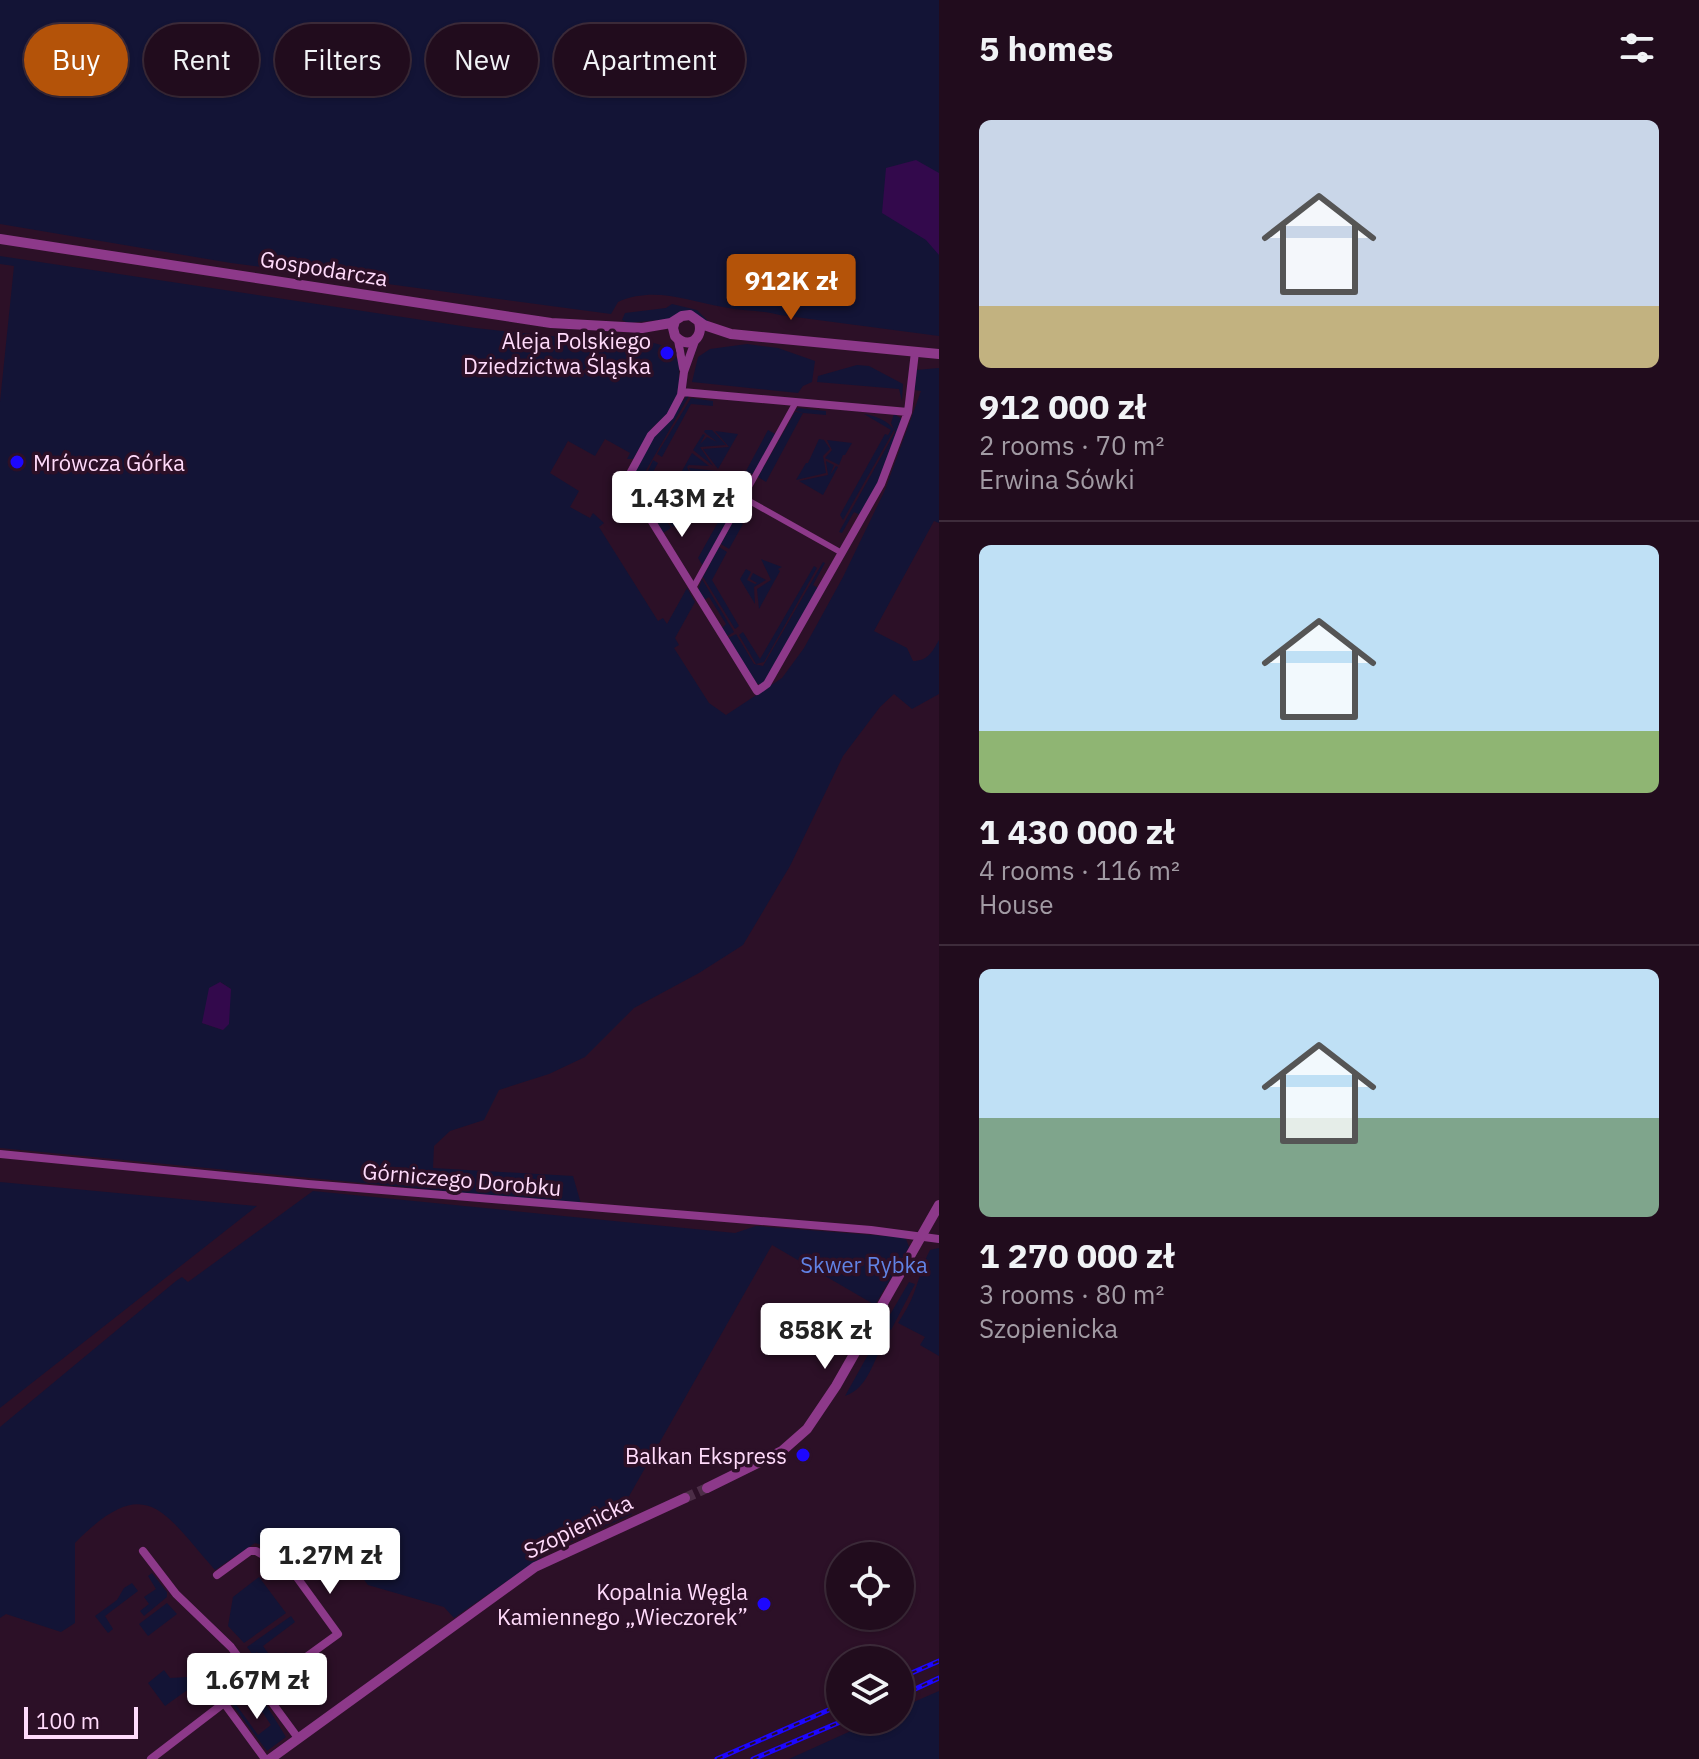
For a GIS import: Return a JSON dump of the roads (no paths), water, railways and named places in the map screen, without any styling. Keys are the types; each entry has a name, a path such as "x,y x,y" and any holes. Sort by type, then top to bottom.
{"street":[{"name":"Gospodarcza","path":"0,239 528,320 642,328 677,338"},
{"path":"684,372 673,328 675,321 690,315 699,322 731,334"},
{"name":"Gospodarcza","path":"642,328 675,321"},
{"path":"699,322 701,330 684,372 682,392 670,416 651,435 625,483 633,491 757,691 767,684 881,484 908,412 915,352"},
{"path":"677,338 685,343 731,334 939,354"},
{"path":"682,392 908,412"},
{"path":"693,588 796,402"},
{"path":"744,498 842,553"},
{"name":"Górniczego Dorobku","path":"0,1154 340,1187 922,1235 939,1239"},
{"path":"707,1488 782,1451 807,1429 821,1411 939,1205"},
{"name":"Szopienicka","path":"268,1759 535,1567 685,1498"},
{"path":"143,1551 176,1594 231,1647 298,1738"},
{"path":"217,1575 250,1551 256,1551 293,1572 338,1634 262,1689"},
{"path":"151,1759 224,1703 268,1759"}],"tunnel":[{"path":"685,1498 707,1488"}],"railway":[{"path":"914,1672 939,1661"},
{"path":"914,1690 939,1678"},
{"path":"717,1759 826,1711"},
{"path":"753,1759 826,1728"}],"place":[{"name":"Aleja Polskiego Dziedzictwa Śląska","path":"667,353"},
{"name":"Mrówcza Górka","path":"17,462"},
{"name":"Balkan Ekspress","path":"803,1455"},
{"name":"Kopalnia Węgla Kamiennego „Wieczorek”","path":"764,1604"}],"park label":[{"name":"Skwer Rybka","path":"864,1264"}]}
